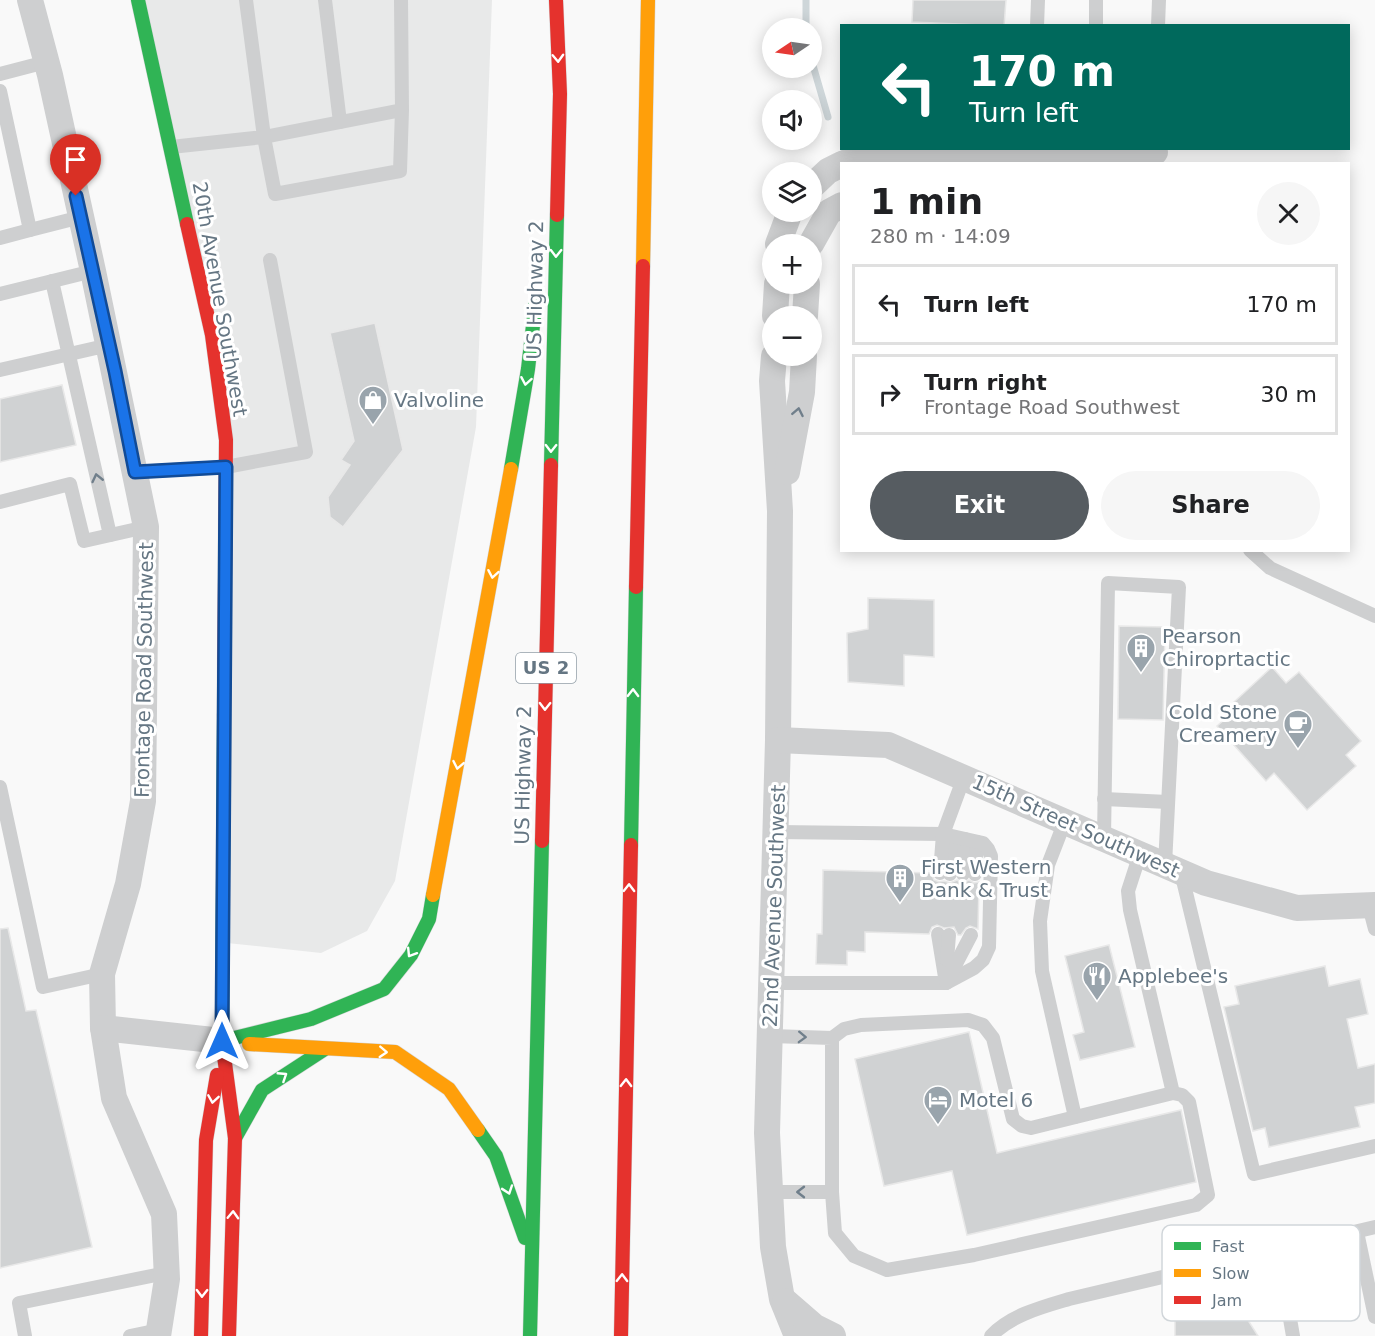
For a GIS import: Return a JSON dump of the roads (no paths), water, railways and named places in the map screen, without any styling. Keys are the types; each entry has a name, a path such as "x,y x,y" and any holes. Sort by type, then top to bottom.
{"main road":[{"name":"20th Avenue Southwest","path":"138,0 212,335 226,440 222,1041 235,1138 229,1336"},
{"name":"US Highway 2","path":"530,1336 560,94 556,0"},
{"path":"621,1336 648,0"},
{"path":"542,243 560,94"},
{"path":"222,1041 311,1019 384,989 411,955 429,919 482,639 528,369 537,289"},
{"name":"20th Avenue Southwest","path":"201,1336 206,1140 222,1041"},
{"path":"222,1041 395,1052 449,1089 496,1156 531,1256"},
{"path":"235,1138 262,1090 325,1049"}],"street":[{"name":"Frontage Road Southwest","path":"30,0 93,271 146,527 143,801 128,884 102,974 104,1028 114,1098 164,1214 166,1273 158,1333"},
{"path":"846,162 862,154 1155,155"},
{"path":"822,177 840,165"},
{"path":"817,234 829,212 840,206"},
{"name":"22nd Avenue Southwest","path":"773,366 772,381 780,511 777,832 767,1132 773,1247 782,1299 796,1336"},
{"name":"22nd Avenue Southwest","path":"780,511 802,392 803,366"},
{"name":"15th Street Southwest","path":"778,740 888,745 1206,883 1297,908 1373,913"},
{"path":"104,1028 222,1041"},
{"path":"782,1299 814,1327 833,1336"}],"lane":[{"path":"246,0 264,137 275,194 400,171 401,0"},
{"path":"325,0 340,122"},
{"path":"1037,24 1038,0"},
{"path":"1096,0 1096,24"},
{"path":"1158,24 1159,0"},
{"path":"0,74 46,62"},
{"path":"0,91 30,230"},
{"path":"171,147 264,137 402,110"},
{"path":"0,238 81,217"},
{"path":"135,472 226,467 306,452 270,260"},
{"path":"0,294 93,271"},
{"path":"52,281 110,535"},
{"path":"0,370 109,345"},
{"path":"0,502 70,484 84,541 146,527"},
{"path":"1252,552 1270,568 1375,616"},
{"path":"1104,838 1108,583 1179,587 1168,802 1173,868 1254,1174 1375,1146"},
{"path":"960,838 957,874 964,777"},
{"path":"0,787 43,987 102,974"},
{"path":"1104,799 1168,802"},
{"path":"1065,821 1048,865 1040,921 1042,971 1074,1117"},
{"path":"772,983 946,983 974,968 982,960 989,947 991,856 982,843 960,838 777,832"},
{"path":"1140,854 1128,891 1130,910 1173,1093"},
{"path":"946,983 955,935 946,983"},
{"path":"771,1036 832,1038 844,1029 861,1025 969,1020 983,1025 993,1038 1013,1119 1022,1126 1031,1128 1173,1093 1182,1095 1190,1102 1208,1195 1196,1205 974,1255 887,1270 854,1256 835,1233 832,1192 832,1038"},
{"path":"770,1192 832,1192"},
{"path":"1360,1231 1375,1227"},
{"path":"1360,1246 1375,1317"},
{"path":"25,1336 19,1303 166,1273"},
{"path":"990,1336 998,1328 1031,1311 1162,1278"},
{"path":"1290,1321 1293,1336"},
{"path":"130,1336 158,1333"}],"waterway":[{"path":"806,0 806,18"},
{"path":"817,78 828,117"}],"place":[{"name":"Valvoline","path":"373,426"},
{"name":"Pearson Chiroprtactic","path":"1141,674"},
{"name":"Cold Stone Creamery","path":"1298,750"},
{"name":"First Western Bank & Trust","path":"900,904"},
{"name":"Applebee's","path":"1097,1002"},
{"name":"Motel 6","path":"938,1126"}]}
